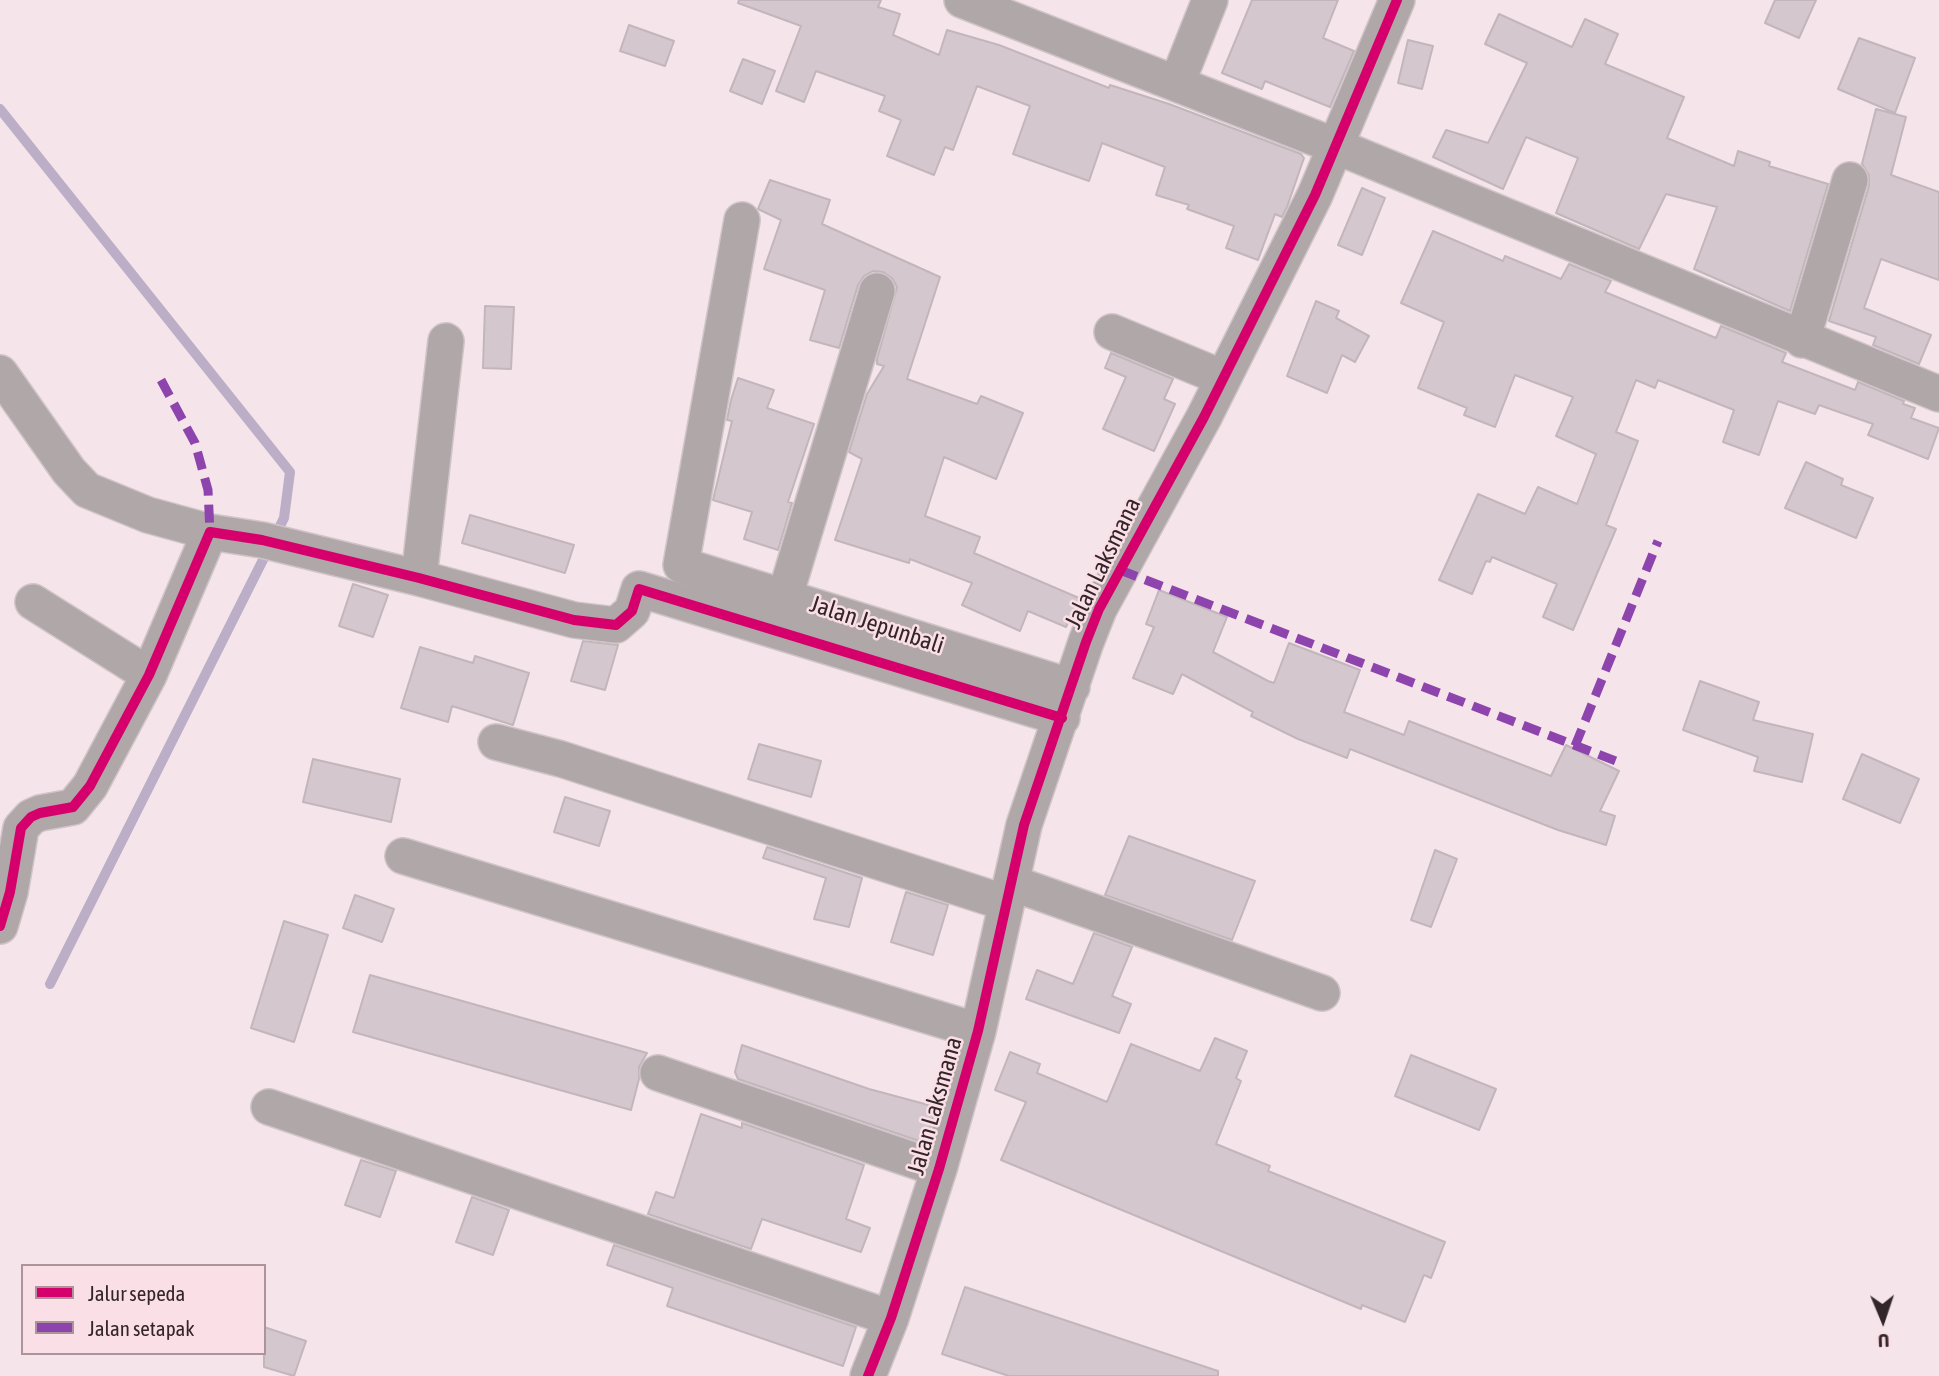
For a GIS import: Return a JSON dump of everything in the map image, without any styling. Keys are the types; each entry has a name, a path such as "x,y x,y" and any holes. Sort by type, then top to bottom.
{"street":[{"path":"962,0 1338,147 1802,340 1939,394"},
{"path":"1177,83 1210,0"},
{"name":"Jalan Laksmana","path":"868,1376 891,1318 939,1169 978,1031 1024,825 1099,610 1223,378 1338,147 1397,0"},
{"path":"1802,340 1850,180"},
{"name":"Jalan Jepunbali","path":"742,220 681,565 785,596 1067,703"},
{"path":"785,596 877,291"},
{"path":"1112,332 1223,378"},
{"path":"419,578 446,341"},
{"path":"0,373 69,471 87,490 148,515 210,532 262,540 419,578 574,620 616,625 632,611 639,589 1067,703"},
{"path":"0,926 10,892 21,828 30,817 73,807 79,801 149,676 210,532"},
{"path":"33,601 149,676"},
{"path":"496,742 1009,893 1322,993"},
{"path":"404,856 978,1031"},
{"path":"658,1073 939,1169"},
{"path":"269,1107 891,1318"}],"building":[{"path":"739,0 881,0 878,7 900,14 893,35 939,55 947,30 999,45 1109,88 1110,85 1169,104 1301,154 1304,158 1287,207 1282,217 1275,214 1258,260 1226,248 1234,226 1187,209 1189,205 1156,195 1165,167 1102,143 1089,181 1013,154 1030,106 977,86 953,150 945,147 934,175 887,156 901,120 879,111 885,96 816,71 804,102 776,91 801,26 738,3"},
{"path":"1252,0 1338,0 1323,38 1354,51 1330,107 1265,81 1262,89 1222,73"},
{"path":"1775,0 1816,0 1799,38 1765,23"},
{"path":"1499,14 1572,47 1585,19 1618,34 1605,64 1684,97 1667,138 1734,166 1738,151 1770,162 1769,166 1828,184 1790,311 1694,269 1717,207 1666,194 1639,249 1556,213 1578,158 1526,137 1503,189 1433,157 1446,130 1488,143 1527,63 1485,44"},
{"path":"629,25 674,41 665,66 620,51"},
{"path":"1859,38 1915,58 1895,113 1838,89"},
{"path":"1408,40 1433,46 1422,89 1398,83"},
{"path":"743,59 775,71 762,104 730,91"},
{"path":"1876,109 1906,117 1891,175 1939,192 1939,280 1881,259 1864,308 1931,335 1919,364 1873,345 1876,337 1829,321 1869,186 1869,175 1862,164"},
{"path":"770,180 830,200 822,224 940,277 907,379 977,404 981,396 1023,413 996,479 944,457 925,516 980,537 974,553 1079,598 1066,627 1028,611 1020,631 962,605 972,583 910,559 909,563 835,540 862,459 849,452 867,394 884,366 877,364 877,359 897,287 892,278 883,272 873,271 864,276 858,285 839,348 810,340 825,290 764,269 781,220 758,209"},
{"path":"1362,188 1385,198 1362,255 1338,245"},
{"path":"1433,231 1503,261 1505,256 1561,279 1569,264 1611,281 1605,292 1716,338 1721,326 1786,353 1782,362 1855,390 1858,382 1904,401 1903,404 1915,408 1911,418 1939,428 1928,459 1868,435 1873,424 1819,405 1815,414 1778,401 1759,455 1723,442 1734,410 1658,380 1655,388 1636,380 1616,432 1638,441 1606,525 1616,529 1573,630 1543,617 1557,584 1492,557 1490,562 1486,561 1472,594 1439,580 1478,494 1525,514 1538,487 1577,504 1596,454 1556,436 1573,397 1515,375 1495,427 1464,415 1467,408 1418,388 1444,322 1401,303"},
{"path":"1316,301 1339,311 1336,318 1369,336 1355,362 1342,355 1327,393 1287,376"},
{"path":"485,306 514,307 511,369 483,368"},
{"path":"1111,353 1173,379 1164,399 1175,404 1154,451 1103,429 1126,377 1105,368"},
{"path":"738,378 774,390 767,408 814,424 788,502 792,503 778,550 744,539 752,512 713,500 732,421 727,420"},
{"path":"1806,462 1843,479 1841,485 1873,498 1856,538 1785,508"},
{"path":"470,515 574,545 565,573 462,543"},
{"path":"353,584 388,595 373,637 339,626"},
{"path":"1159,590 1227,617 1213,652 1268,681 1274,683 1289,643 1360,670 1344,712 1404,735 1409,721 1551,776 1566,745 1619,771 1600,811 1615,816 1606,845 1558,830 1350,749 1347,758 1298,739 1251,716 1253,712 1182,674 1173,694 1133,678 1154,627 1146,624"},
{"path":"583,641 618,645 605,690 571,681"},
{"path":"420,647 473,663 475,656 529,673 513,725 452,706 448,722 401,708"},
{"path":"1700,681 1759,702 1753,720 1813,734 1802,782 1754,771 1758,757 1683,730"},
{"path":"759,744 821,761 811,797 748,779"},
{"path":"1862,754 1919,779 1900,823 1843,799"},
{"path":"313,759 400,779 391,822 303,802"},
{"path":"565,797 610,811 599,846 554,832"},
{"path":"1129,836 1255,881 1232,940 1105,895"},
{"path":"767,847 862,878 849,927 814,919 826,878 763,858"},
{"path":"1435,850 1457,859 1431,927 1411,920"},
{"path":"906,892 948,905 933,955 891,942"},
{"path":"355,895 394,909 382,942 343,928"},
{"path":"284,921 328,935 294,1042 251,1028"},
{"path":"1094,933 1132,947 1112,996 1131,1004 1119,1033 1026,999 1037,970 1073,984"},
{"path":"370,975 647,1053 639,1067 639,1079 631,1110 353,1032"},
{"path":"1215,1038 1247,1051 1236,1078 1241,1081 1216,1144 1270,1166 1268,1171 1445,1242 1431,1278 1424,1275 1405,1322 1362,1305 1361,1309 1001,1160 1026,1102 995,1090 1010,1052 1040,1064 1037,1073 1107,1102 1131,1044 1200,1071"},
{"path":"742,1045 869,1089 936,1107 925,1143 738,1079 735,1072"},
{"path":"1411,1055 1496,1089 1479,1130 1395,1096"},
{"path":"701,1114 742,1128 742,1123 864,1165 846,1219 870,1228 861,1252 762,1219 751,1249 648,1214 656,1192 674,1198"},
{"path":"361,1160 396,1171 380,1217 345,1205"},
{"path":"472,1197 509,1210 493,1255 456,1242"},
{"path":"614,1245 856,1327 843,1366 667,1306 673,1288 607,1265"},
{"path":"965,1287 1218,1371 1218,1376 1009,1376 942,1354"},
{"path":"266,1328 306,1341 294,1376 264,1367"}],"waterway":[{"path":"0,109 290,472 284,518 50,984"}],"marked path":[{"path":"161,380 195,443 208,490 210,532"},
{"path":"1575,746 1658,541"},
{"path":"1120,570 1621,763"}],"cycle path":[{"path":"868,1376 891,1318 939,1169 978,1031 1024,825 1086,642 1099,609 1204,417 1315,195 1397,0"},
{"path":"0,926 10,892 21,828 31,817 40,813 73,807 90,786 149,675 210,532 262,540 419,578 574,620 616,625 632,611 639,589 1062,718"}]}
